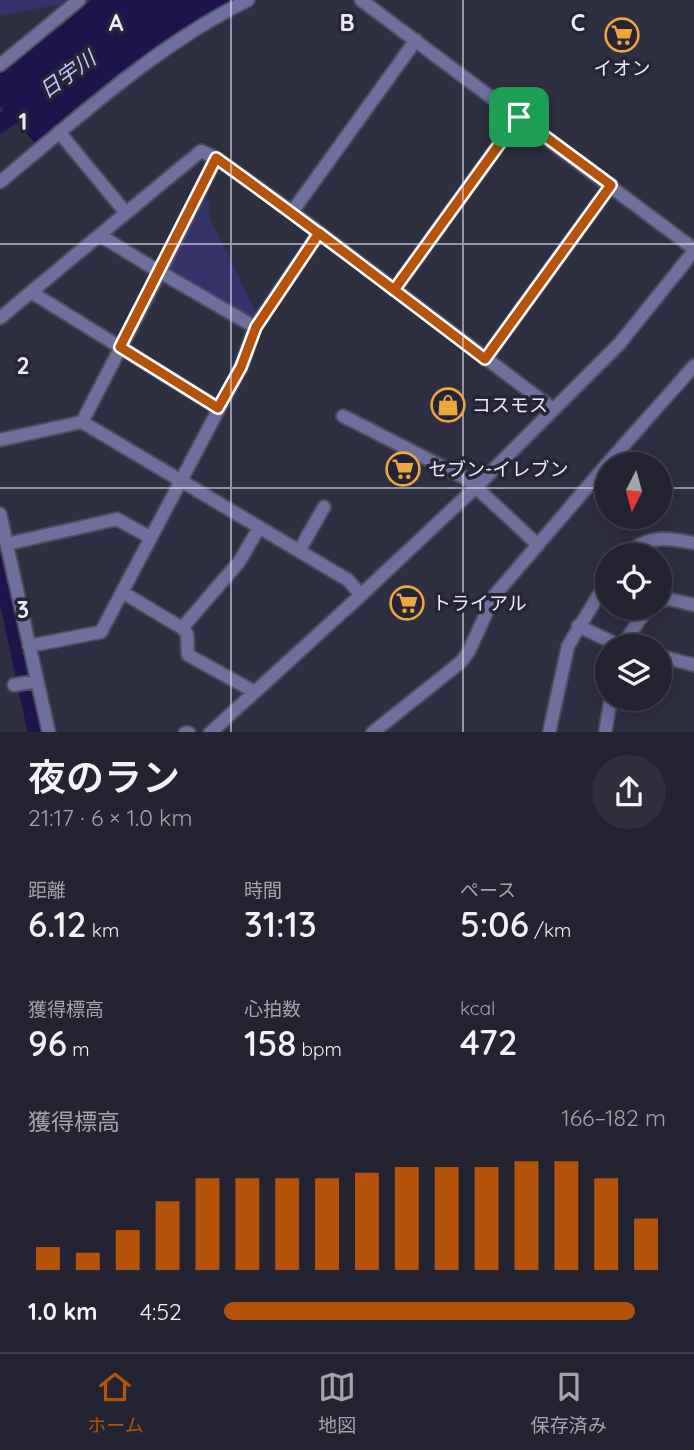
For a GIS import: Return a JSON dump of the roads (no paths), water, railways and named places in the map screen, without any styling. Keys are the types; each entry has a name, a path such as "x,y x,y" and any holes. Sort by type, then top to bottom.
{"street":[{"path":"0,65 79,0"},
{"path":"0,183 112,88 196,28 248,0"},
{"path":"211,732 476,487 620,343 694,250 362,0"},
{"path":"292,212 416,40"},
{"path":"394,290 519,117"},
{"path":"59,132 126,213"},
{"path":"0,318 201,151 216,158 292,212 553,409"},
{"path":"82,422 216,158"},
{"path":"485,359 611,185"},
{"path":"29,646 101,632 241,367 256,327 319,233"},
{"path":"99,235 256,327"},
{"path":"31,292 218,408"},
{"path":"618,452 694,366"},
{"path":"343,416 467,479 537,544"},
{"path":"0,440 82,422 348,580 361,595"},
{"path":"373,732 461,662 469,651 494,596 595,478"},
{"path":"299,551 324,507"},
{"path":"0,514 7,544 7,578 29,646 34,681 49,732"},
{"path":"7,544 117,519 151,538"},
{"path":"182,628 239,562 259,528"},
{"path":"644,543 665,537 694,543"},
{"path":"122,592 182,628 187,634 188,655 256,692"},
{"path":"548,732 563,662 578,626 595,600"},
{"path":"672,600 694,605"},
{"path":"578,626 595,634"},
{"path":"672,659 694,665"},
{"path":"16,685 34,681"},
{"path":"604,732 608,711"}],"water":[{"path":"91,0 233,0 206,14 156,48 36,144 0,106 0,73"}],"waterway":[{"name":"日宇川","path":"0,124 28,103"},
{"path":"0,562 37,732"}],"place":[{"name":"イオン","path":"622,35"},
{"name":"コスモス","path":"448,405"},
{"name":"セブン-イレブン","path":"403,469"},
{"name":"トライアル","path":"407,603"}]}
